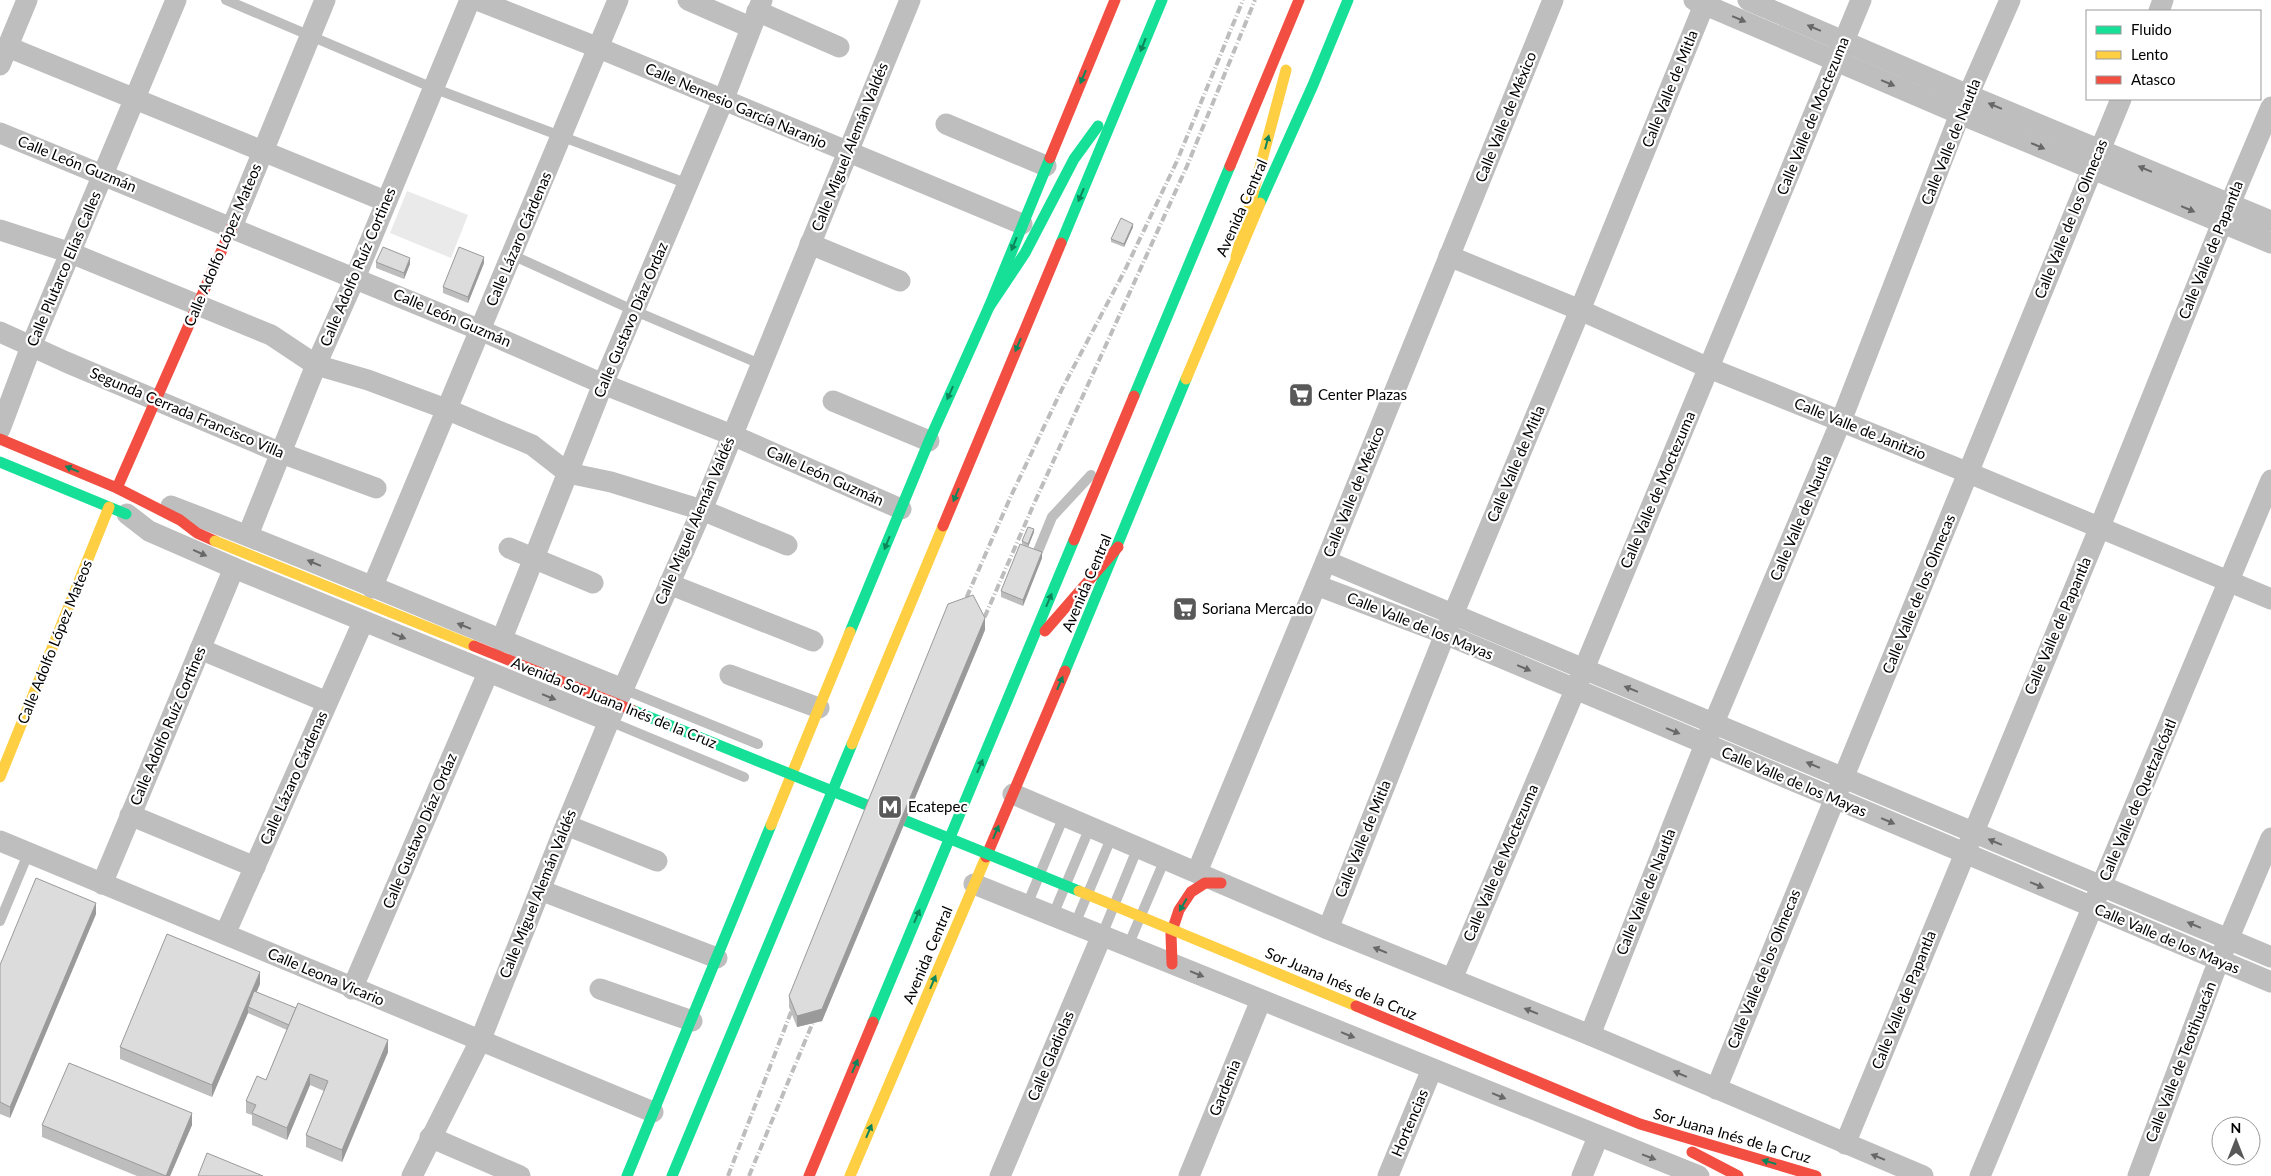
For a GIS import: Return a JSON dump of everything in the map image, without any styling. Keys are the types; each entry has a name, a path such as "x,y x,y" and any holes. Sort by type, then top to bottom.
{"main road":[{"path":"627,1176 929,441 989,307 1115,0"},
{"path":"672,1176 1162,0"},
{"name":"Avenida Central","path":"809,1176 1299,0"},
{"path":"1236,257 1304,0"},
{"name":"Avenida Central","path":"850,1176 1118,547 1236,257 1348,0"},
{"path":"989,307 1025,253 1074,159 1124,91"},
{"name":"Calle Adolfo López Mateos","path":"117,488 232,227"},
{"name":"Avenida Sor Juana Inés de la Cruz","path":"0,440 117,488 125,507"},
{"name":"Avenida Sor Juana Inés de la Cruz","path":"0,462 125,507 172,530 197,533"},
{"name":"Calle Adolfo López Mateos","path":"0,777 125,507"},
{"name":"Avenida Sor Juana Inés de la Cruz","path":"125,507 180,520 197,533 215,541 1031,871"},
{"path":"1029,649 1118,547"},
{"name":"Sor Juana Inés de la Cruz","path":"1031,871 1640,1124 1816,1176"},
{"path":"1172,964 1171,934 1179,910 1190,892 1205,883 1221,883"},
{"name":"Sor Juana Inés de la Cruz","path":"1640,1124 1738,1176"}],"street":[{"path":"27,0 4,56 134,99 385,201"},
{"name":"Calle Plutarco Elías Calles","path":"0,429 32,344 176,0"},
{"name":"Calle Adolfo López Mateos","path":"232,227 325,0"},
{"name":"Calle Adolfo Ruíz Cortines","path":"248,535 316,365 355,278 385,201 470,0"},
{"name":"Calle Nemesio García Naranjo","path":"477,0 599,48 847,153 1022,224"},
{"name":"Calle Lázaro Cárdenas","path":"372,588 618,0"},
{"path":"688,0 756,12 839,47"},
{"name":"Calle Miguel Alemán Valdés","path":"412,1176 480,1042 549,893 566,825 609,721 702,510 910,0"},
{"name":"Calle Valle de México","path":"1196,872 1326,561 1553,0"},
{"path":"1748,0 1840,50"},
{"name":"Calle Valle de Moctezuma","path":"1452,979 1584,669 1861,0"},
{"name":"Calle Valle de Nautla","path":"1590,1035 1705,744 1842,422 1964,105 2010,0"},
{"path":"1701,1 1840,50 1964,105 2226,213 2271,243"},
{"name":"Calle Valle de Mitla","path":"1328,929 1445,634 1580,310 1701,1"},
{"name":"Calle Gustavo Díaz Ordaz","path":"501,641 603,384 636,311 723,101 756,12"},
{"name":"Calle Valle de los Olmecas","path":"1716,1089 2121,100"},
{"name":"Calle Valle de Papantla","path":"1845,1144 2271,107"},
{"path":"946,124 1046,166"},
{"name":"Calle León Guzmán","path":"0,133 480,330 603,384 732,435 901,509"},
{"path":"2226,213 2271,221"},
{"path":"0,230 71,253 271,335 316,365 368,380 446,409 532,445 568,473 611,482 702,510 787,545"},
{"path":"810,244 900,281"},
{"name":"Calle Valle de Janitzio","path":"1449,256 1580,310 1709,368 1969,473 2099,529 2271,599"},
{"name":"Segunda Cerrada Francisco Villa","path":"0,332 32,344 66,362 281,453 376,488"},
{"path":"833,401 929,441"},
{"name":"Calle Valle de Quetzalcóatl","path":"1980,1176 2271,480"},
{"name":"Avenida Sor Juana Inés de la Cruz","path":"125,507 167,504 248,535 501,641 623,689"},
{"name":"Avenida Sor Juana Inés de la Cruz","path":"125,507 149,531 363,622 609,721"},
{"path":"509,548 593,583"},
{"name":"Calle Valle de los Mayas","path":"1326,561 1454,613 2271,957"},
{"name":"Calle Adolfo Ruíz Cortines","path":"102,884 234,568"},
{"path":"669,584 813,641"},
{"name":"Calle Valle de los Mayas","path":"1316,584 1445,634 2271,982"},
{"name":"Calle Lázaro Cárdenas","path":"225,934 363,622"},
{"path":"200,649 327,702"},
{"name":"Calle Gustavo Díaz Ordaz","path":"352,988 488,673"},
{"path":"730,675 819,708"},
{"path":"1012,794 1328,929 1590,1035 1923,1176"},
{"path":"130,815 255,867"},
{"path":"566,825 657,861"},
{"name":"Calle Valle de Teotihuacán","path":"2138,1176 2219,960 2271,838"},
{"name":"Calle Leona Vicario","path":"0,841 480,1042 653,1112"},
{"path":"974,884 1598,1137 1699,1176"},
{"path":"549,893 717,958"},
{"name":"Calle Gladiolas","path":"1000,1176 1102,935"},
{"path":"600,989 692,1021"},
{"name":"Gardenia","path":"1189,1176 1261,1000"},
{"name":"Hortencias","path":"1388,1176 1432,1070"},
{"path":"1582,1176 1598,1137"},
{"path":"430,1138 520,1176"}],"lane":[{"path":"226,0 433,88 561,138 688,184"},
{"path":"512,255 760,364"},
{"path":"1036,556 1052,518 1111,453"},
{"name":"Avenida Sor Juana Inés de la Cruz","path":"623,689 758,744"},
{"name":"Avenida Sor Juana Inés de la Cruz","path":"609,721 744,777"},
{"path":"1027,905 1064,816"},
{"path":"1053,916 1090,827"},
{"path":"1075,924 1112,836"},
{"path":"1102,935 1138,847"},
{"path":"0,921 28,854"},
{"path":"1128,946 1165,859"}],"shaded area":[{"path":"407,191 468,215 451,258 390,233"}],"building":[{"path":"1121,218 1133,224 1124,244 1111,239"},
{"path":"383,247 410,258 404,273 376,262"},
{"path":"459,247 484,257 468,297 443,287"},
{"path":"1028,527 1034,529 1028,544 1022,541"},
{"path":"1020,544 1042,552 1023,600 1001,591"},
{"path":"973,595 985,618 822,1009 797,1016 789,996 948,604"},
{"path":"36,878 96,903 10,1107 0,1102 0,965"},
{"path":"167,934 260,972 212,1085 120,1047"},
{"path":"254,991 296,1008 289,1025 248,1007"},
{"path":"298,1003 388,1040 342,1150 306,1135 328,1081 310,1074 287,1128 252,1113 256,1105 246,1101 257,1076 266,1080"},
{"path":"69,1063 192,1113 166,1176 42,1125"},
{"path":"207,1153 263,1176 198,1176"}],"railway":[{"path":"961,610 1011,496 1062,389 1125,270 1177,161 1243,0"},
{"path":"979,630 1187,166 1255,0"},
{"path":"728,1176 796,999"},
{"path":"749,1176 818,1010"}],"traffic: fast":[{"path":"1061,243 1162,0"},
{"path":"1260,203 1313,85 1348,0"},
{"path":"989,307 1025,253 1074,159 1098,126"},
{"path":"850,632 929,441 989,307 1050,158"},
{"path":"1134,396 1230,166"},
{"path":"1065,671 1186,379"},
{"path":"0,462 126,514"},
{"path":"873,1022 1074,540"},
{"path":"632,710 1079,891"},
{"path":"672,1176 852,744"},
{"path":"627,1176 771,825"}],"traffic: slow":[{"path":"1236,257 1286,70"},
{"path":"1186,379 1260,203"},
{"path":"0,777 109,507"},
{"path":"852,744 943,526"},
{"path":"215,541 474,646"},
{"path":"771,825 850,632"},
{"path":"850,1176 986,857"},
{"path":"1079,891 1356,1006"}],"traffic: jam":[{"path":"1050,158 1115,0"},
{"path":"1230,166 1299,0"},
{"path":"117,488 232,227"},
{"path":"943,526 1061,243"},
{"path":"1074,540 1134,396"},
{"path":"0,439 117,488 180,520 197,533 215,541"},
{"path":"1045,631 1118,547"},
{"path":"474,646 632,710"},
{"path":"986,857 1065,671"},
{"path":"1172,964 1171,934 1179,910 1191,892 1205,883 1221,883"},
{"path":"1356,1006 1608,1111"},
{"path":"809,1176 873,1022"},
{"path":"1608,1111 1640,1124 1816,1176"},
{"path":"1692,1152 1738,1176"}],"place":[{"name":"Center Plazas","path":"1301,395"},
{"name":"Soriana Mercado","path":"1185,609"},
{"name":"Ecatepec","path":"890,807"}]}
